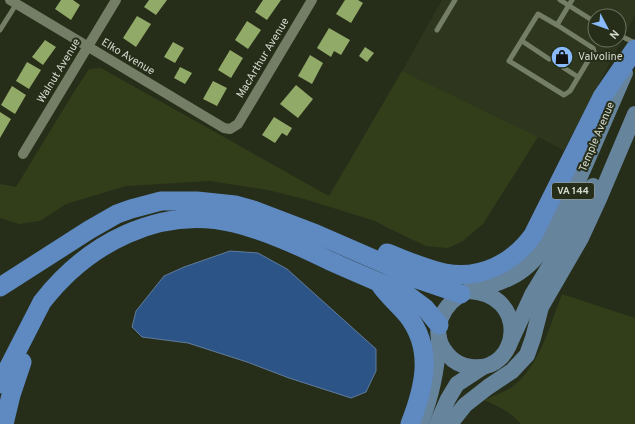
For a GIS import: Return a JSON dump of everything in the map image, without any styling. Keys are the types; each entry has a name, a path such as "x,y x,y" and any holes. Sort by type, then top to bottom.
{"highway":[{"path":"350,249 376,249 427,268 452,274 479,273 490,270 511,259 533,235 602,97 635,50"},
{"path":"0,287 89,230 117,214 161,201 197,201 228,204 253,210 316,234 411,277 464,293"},
{"path":"0,363 33,298 58,265 77,246 102,230 136,215 161,208 197,201"},
{"path":"0,384 42,302 77,265 103,245 120,236 138,229 175,220 194,219 232,222 269,234 416,300 425,308 439,332"},
{"path":"4,424 12,390 32,338 52,299 77,265"},
{"path":"378,282 387,295 403,310 411,321 418,333 423,348 424,380 419,400 410,424"}],"main road":[{"name":"Temple Avenue","path":"464,293 512,277 526,268 538,254 555,229 570,198 635,50"},
{"name":"Temple Avenue","path":"508,347 532,295 568,237 635,106"},
{"path":"450,424 465,405 512,371 527,355 541,307 581,238 635,114"},
{"name":"VA 144","path":"420,424 426,408 437,364 440,319 446,307 464,293"},
{"path":"464,293 484,293 499,301 505,308 512,323 512,332 508,347"},
{"path":"439,332 442,347 447,355 458,363 471,367 485,366"},
{"name":"VA 144","path":"436,424 457,384 498,359 508,347"}],"street":[{"name":"Walnut Avenue","path":"23,154 116,0"},
{"name":"MacArthur Avenue","path":"234,127 238,124 312,0"},
{"name":"Elko Avenue","path":"15,1 88,47 224,128 230,129 234,127"}],"lane":[{"path":"437,30 455,0"},
{"path":"560,0 587,17"},
{"path":"557,25 572,0"},
{"path":"0,30 15,1"},
{"path":"538,14 557,25 593,48 594,51 570,91 564,95 509,61 538,14"},
{"path":"522,41 549,59"},
{"path":"564,68 578,77"}],"shaded area":[{"path":"442,0 635,0 635,15 627,30 627,8 587,8 587,48 618,48 564,150 402,71"},
{"path":"101,68 329,196 402,71 538,137 483,224 463,241 448,248 426,246 375,221 304,199 268,190 210,181 126,186 66,204 40,221 19,224 0,218 0,184 16,187 89,69"},
{"path":"562,294 635,318 635,424 521,424 509,413 484,400 512,387 530,368 543,344"}],"water":[{"path":"230,251 258,253 287,269 376,349 376,371 366,392 351,398 188,343 142,337 132,327 136,311 164,276 184,267"}],"building":[{"path":"61,0 73,0 80,5 71,20 55,9"},
{"path":"149,0 167,0 156,15 144,7"},
{"path":"263,0 281,0 267,20 255,12"},
{"path":"345,0 358,0 363,3 351,23 336,14"},
{"path":"137,16 151,24 136,47 123,38"},
{"path":"247,21 261,30 248,49 235,40"},
{"path":"329,28 350,40 341,55 334,51 331,57 317,48"},
{"path":"45,40 56,47 43,65 32,57"},
{"path":"173,42 184,48 175,63 164,57"},
{"path":"365,47 374,53 367,62 359,56"},
{"path":"230,50 243,58 231,78 218,70"},
{"path":"310,55 323,63 312,84 298,76"},
{"path":"27,62 41,70 29,89 16,81"},
{"path":"180,67 192,73 185,84 174,78"},
{"path":"213,81 227,88 217,106 203,99"},
{"path":"296,85 313,99 298,118 280,104"},
{"path":"12,86 26,95 15,114 1,105"},
{"path":"0,112 11,119 0,138"},
{"path":"274,117 292,128 287,136 282,133 275,143 262,135"}],"place":[{"name":"Valvoline","path":"562,57"}]}
